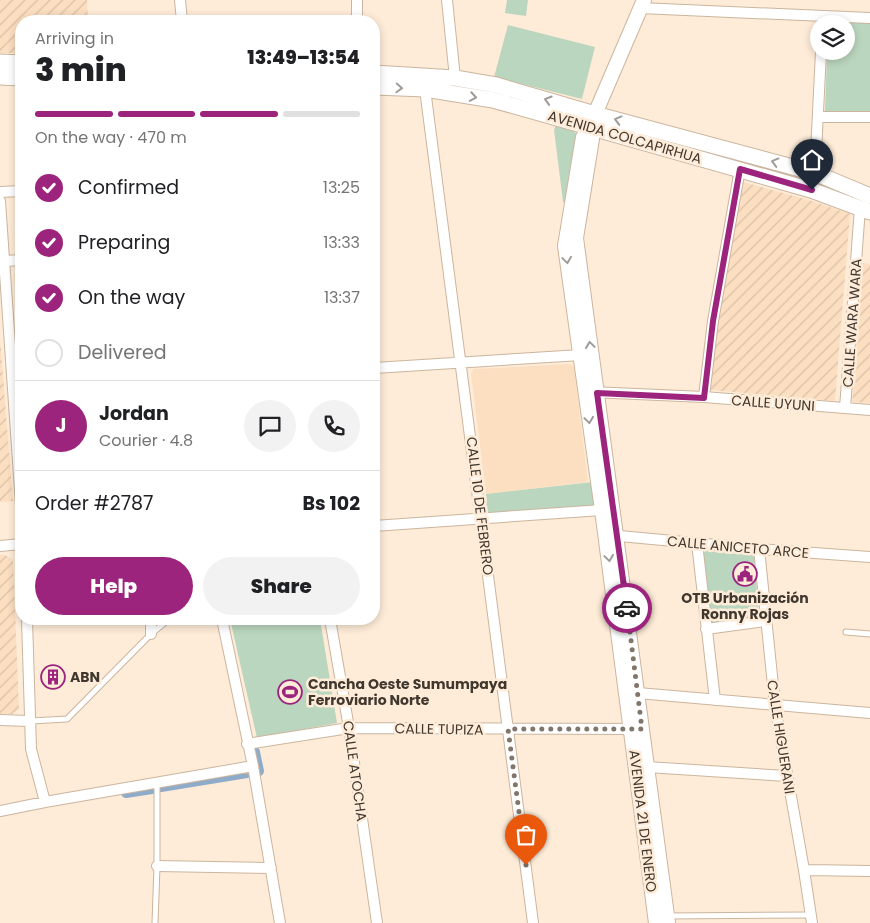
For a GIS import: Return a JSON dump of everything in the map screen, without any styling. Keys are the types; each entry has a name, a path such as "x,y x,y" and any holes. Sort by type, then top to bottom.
{"main road":[{"path":"0,62 15,63"},
{"name":"AVENIDA COLCAPIRHUA","path":"380,73 455,78 496,85 593,121 740,169 812,190 865,210"},
{"path":"0,77 15,78"},
{"name":"AVENIDA COLCAPIRHUA","path":"380,87 425,90 493,100 593,121 815,173 870,196"}],"street":[{"path":"180,0 181,15"},
{"path":"357,0 357,15"},
{"path":"447,0 455,78"},
{"path":"642,4 810,19"},
{"name":"AVENIDA 21 DE ENERO","path":"642,4 593,121 583,137 565,246 581,354 591,392 664,921"},
{"path":"855,19 870,18"},
{"path":"812,190 815,173 821,60"},
{"name":"CALLE 10 DE FEBRERO","path":"425,90 533,923"},
{"path":"818,118 870,117"},
{"name":"AVENIDA 21 DE ENERO","path":"593,121 592,139 576,238 602,510 611,535 638,693 637,729 647,768 664,921"},
{"path":"704,398 713,321 740,169"},
{"path":"0,192 15,191"},
{"path":"0,201 15,413"},
{"name":"CALLE WARA WARA","path":"845,408 865,210"},
{"path":"5,261 15,260"},
{"path":"380,368 581,354"},
{"name":"CALLE UYUNI","path":"591,392 870,410"},
{"path":"380,526 602,510"},
{"name":"CALLE ANICETO ARCE","path":"611,535 758,550 870,557"},
{"path":"697,543 715,700"},
{"path":"0,546 15,545"},
{"name":"CALLE HIGUERANI","path":"758,550 775,705 812,919"},
{"path":"706,629 766,621"},
{"path":"27,625 31,749 45,802"},
{"path":"150,634 151,625"},
{"path":"223,625 253,766 280,923"},
{"name":"CALLE ATOCHA","path":"331,625 377,923"},
{"path":"638,693 870,713"},
{"path":"0,720 29,721"},
{"name":"CALLE TUPIZA","path":"247,744 348,728 637,729"},
{"path":"0,811 253,766"},
{"path":"647,768 787,776"},
{"path":"157,866 271,868"},
{"path":"804,870 870,871"}],"lane":[{"path":"29,721 67,719 150,634 161,625"},
{"path":"846,632 870,634"},
{"path":"155,923 157,783"},
{"path":"664,921 812,919"}],"shaded area":[{"path":"0,0 87,0 88,15 15,15 15,53 0,53"},
{"path":"743,182 812,201 850,214 835,401 711,390 717,325"},
{"path":"863,263 870,264 870,403 852,402"},
{"path":"0,339 13,501 0,502"},
{"path":"570,364 574,367 588,482 486,494 471,373 474,369"},
{"path":"0,555 5,555 13,560 19,709 12,714 0,714"}],"green space":[{"path":"507,0 528,0 526,16 505,13"},
{"path":"855,23 870,23 870,114 826,114 827,60 855,60"},
{"path":"508,25 595,47 582,99 494,77"},
{"path":"558,125 578,135 566,204 563,202 554,130"},
{"path":"593,482 595,504 592,506 487,512 486,494"},
{"path":"703,552 752,555 754,557 758,618 712,622"},
{"path":"231,625 321,625 337,723 257,738"}],"waterway":[{"path":"255,752 259,771"},
{"path":"161,787 247,773"},
{"path":"126,793 152,789"}],"way so far":[{"path":"526,865 508,729 642,729 627,608"}],"place":[{"name":"OTB Urbanización Ronny Rojas","path":"745,574"},
{"name":"ABN","path":"53,677"},
{"name":"Cancha Oeste Sumumpaya Ferroviario Norte","path":"290,692"}],"route":[{"path":"627,608 597,393 704,398 713,321 740,169 812,190"}]}
